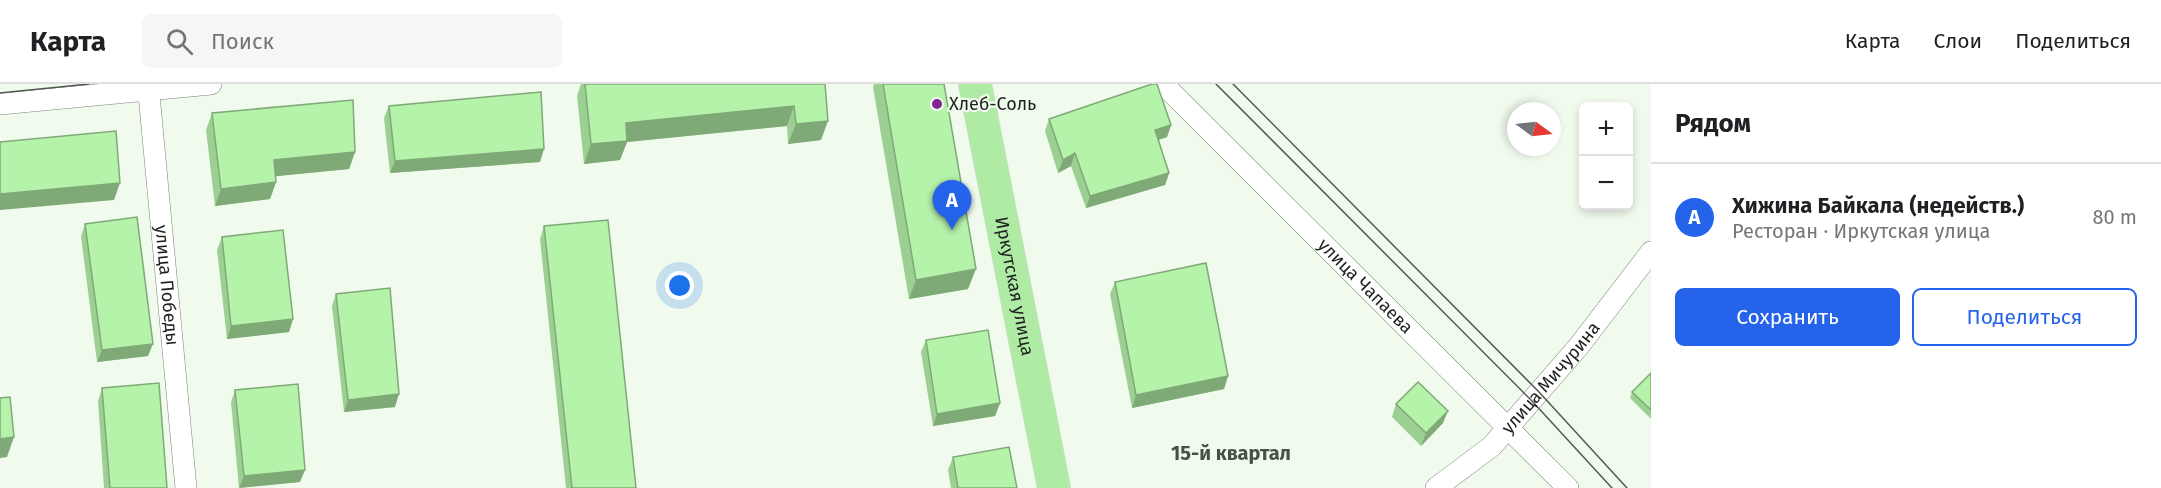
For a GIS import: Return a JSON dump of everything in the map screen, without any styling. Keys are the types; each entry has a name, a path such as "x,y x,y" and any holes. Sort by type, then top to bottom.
{"main road":[{"name":"Иркутская улица","path":"975,84 1054,488"}],"street":[{"path":"0,104 148,87 211,84"},
{"name":"улица Чапаева","path":"1163,84 1568,488"},
{"name":"улица Победы","path":"148,87 186,488"},
{"name":"улица Мичурина","path":"1436,488 1492,446 1579,346 1651,252"}],"building":[{"path":"585,84 825,84 828,121 796,124 794,106 626,123 627,141 591,144"},
{"path":"883,84 944,84 976,269 916,280"},
{"path":"1157,84 1171,125 1155,130 1169,173 1090,196 1075,153 1063,160 1049,119"},
{"path":"541,92 544,149 395,161 389,106"},
{"path":"353,100 355,152 274,160 276,182 221,189 212,113"},
{"path":"116,131 120,183 0,194 0,142"},
{"path":"137,217 153,344 102,350 85,224"},
{"path":"608,220 636,488 572,488 544,226"},
{"path":"283,230 293,319 231,326 222,237"},
{"path":"1206,263 1228,376 1136,395 1115,282"},
{"path":"390,288 399,394 348,400 336,294"},
{"path":"988,330 1000,403 937,414 926,340"},
{"path":"1651,373 1651,410 1632,392"},
{"path":"1418,382 1448,411 1426,433 1396,404"},
{"path":"159,383 167,488 110,488 102,388"},
{"path":"298,384 305,470 244,476 235,390"},
{"path":"10,397 14,437 0,439 0,398"},
{"path":"1009,447 1017,488 958,488 953,457"}],"tram line":[{"path":"0,93 89,84"},
{"path":"1216,84 1532,401 1612,488"},
{"path":"1233,84 1539,392 1627,488"}],"place":[{"name":"Хлеб-Соль","path":"937,104"},
{"name":"Хижина Байкала (недейств.)","path":"952,230"}],"district":[{"name":"15-й квартал","path":"1231,453"}]}
